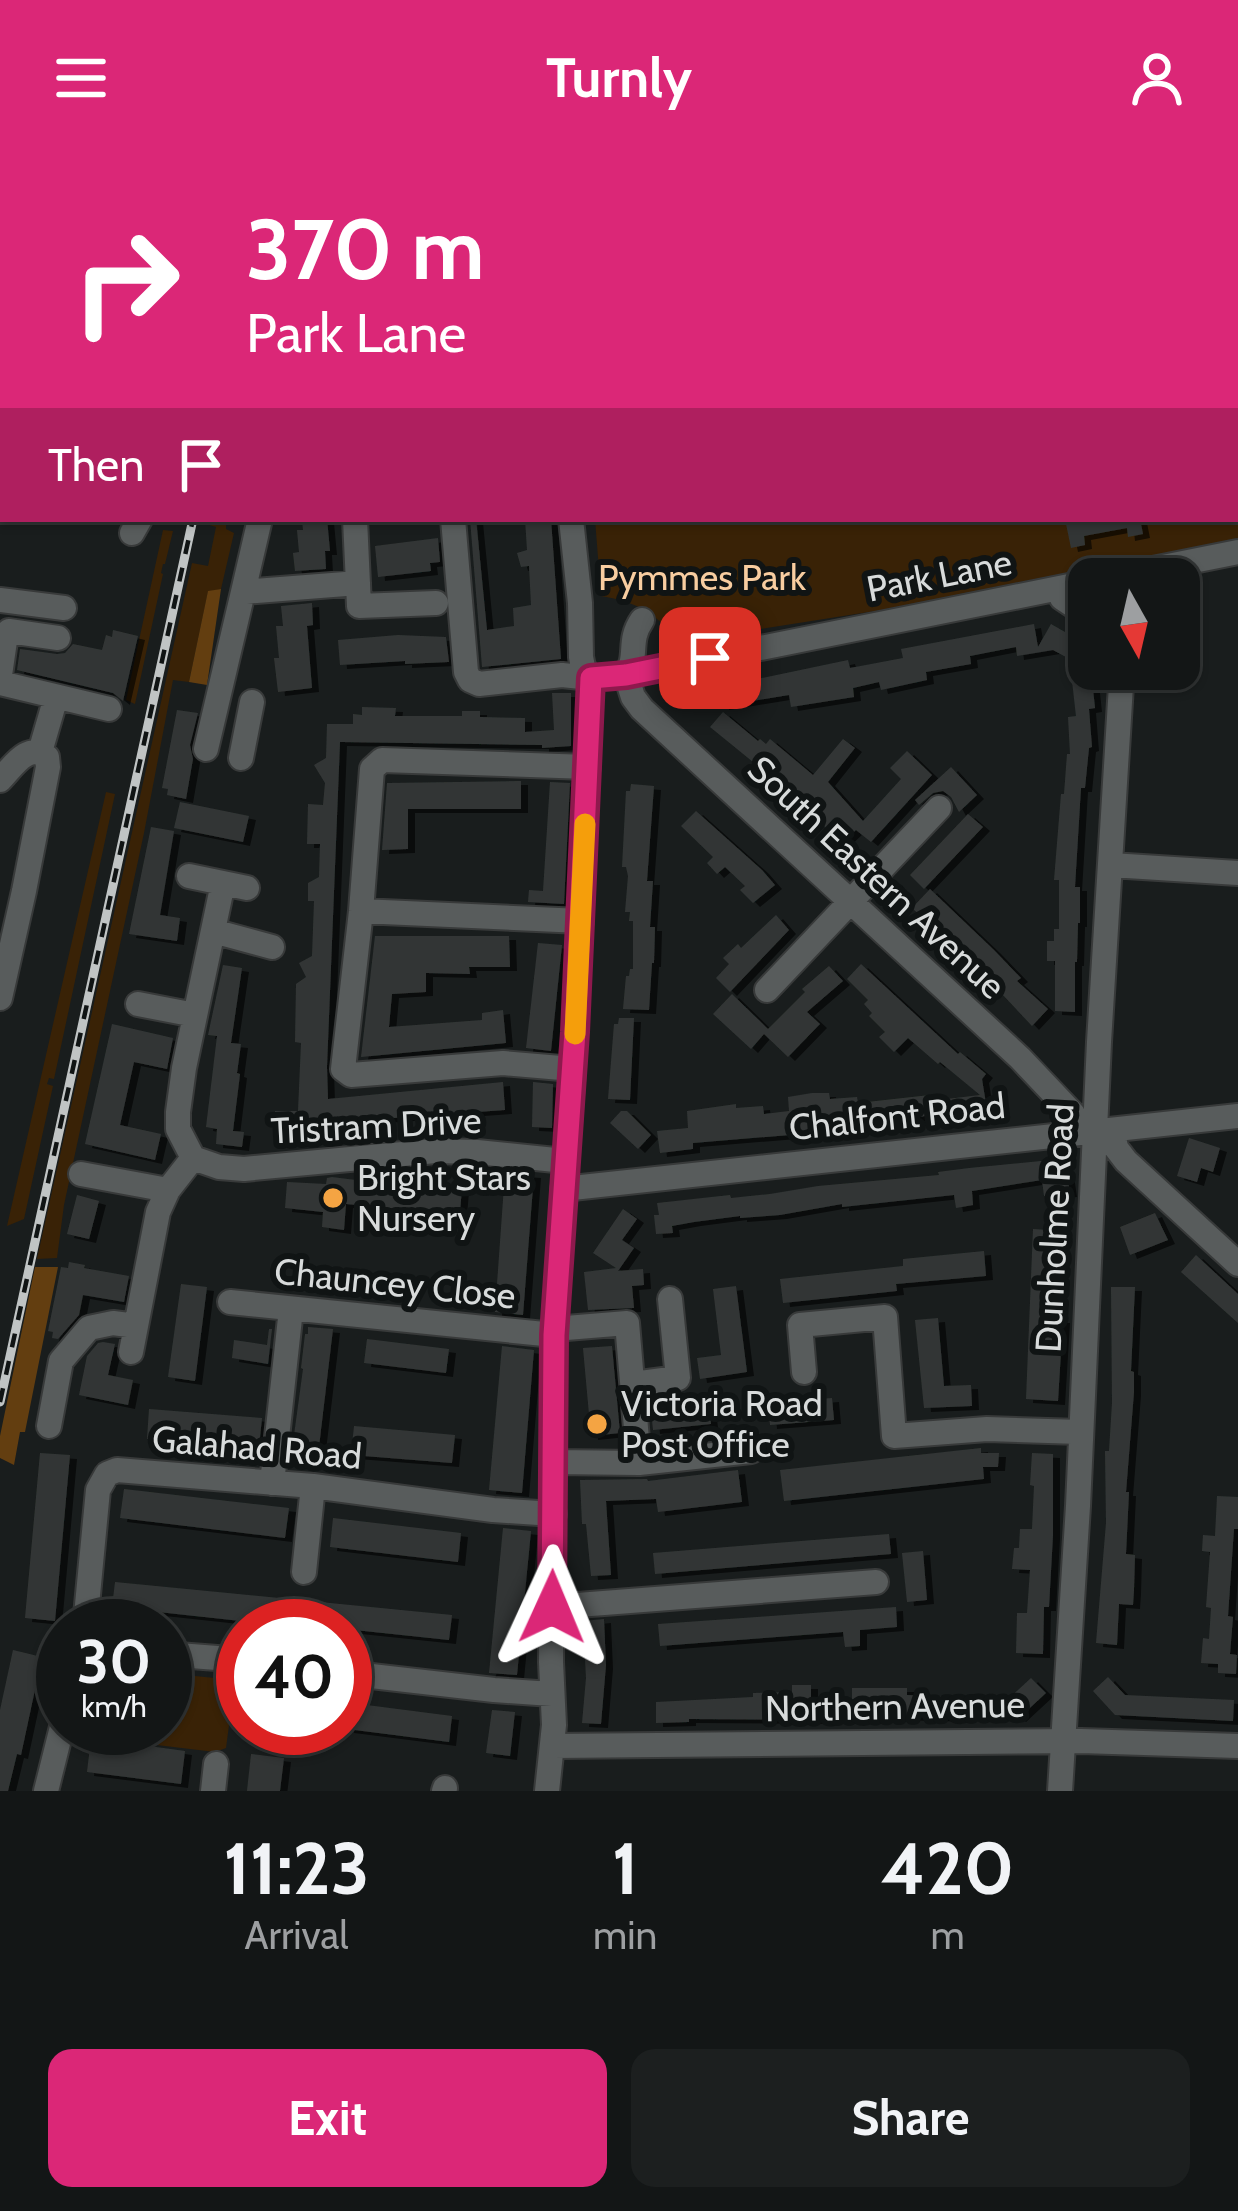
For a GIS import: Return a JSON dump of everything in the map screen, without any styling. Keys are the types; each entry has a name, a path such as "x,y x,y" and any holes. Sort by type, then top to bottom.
{"street":[{"path":"252,702 243,748 208,740 259,522"},
{"path":"355,522 359,606 436,603"},
{"name":"Park Lane","path":"453,522 466,671 478,684 562,675 626,675 1068,586"},
{"path":"547,1791 553,1746 554,1332 573,1069 591,678 581,657 571,522"},
{"path":"1200,562 1238,552"},
{"path":"243,592 358,584"},
{"path":"1061,588 1068,602"},
{"path":"0,600 55,607 50,636 6,634 0,679 109,709"},
{"path":"626,675 632,665 634,632 642,620"},
{"name":"South Eastern Avenue","path":"626,675 642,709 1238,1264"},
{"name":"Dunholme Road","path":"1060,1791 1121,690"},
{"path":"40,752 56,697"},
{"path":"0,780 23,756 40,752 46,757 48,767 0,998"},
{"path":"573,1069 503,1064 351,1075 343,1069 375,764 382,760 588,767"},
{"path":"767,990 939,808"},
{"path":"1112,865 1238,873"},
{"path":"131,1352 152,1235 168,1190 193,1158 178,1129 178,1112 212,936 235,886 189,876"},
{"path":"361,911 581,921"},
{"path":"212,936 272,947"},
{"path":"138,1004 195,1016"},
{"name":"Chalfont Road","path":"563,1189 1238,1116"},
{"name":"Tristram Drive","path":"193,1158 244,1169 435,1151 566,1161"},
{"path":"81,1174 168,1190"},
{"path":"639,1463 633,1384 679,1378 670,1299"},
{"name":"Chauncey Close","path":"230,1302 554,1332 627,1323 633,1384"},
{"path":"272,1483 291,1309"},
{"path":"804,1372 800,1325 885,1317 894,1436 987,1429 1080,1432"},
{"path":"49,1426 61,1360 89,1328 112,1323 136,1326"},
{"path":"554,1462 639,1463 751,1450"},
{"name":"Galahad Road","path":"88,1599 98,1490 107,1474 117,1470 313,1486 554,1514"},
{"path":"304,1572 313,1486"},
{"path":"552,1607 876,1582"},
{"path":"372,1676 552,1694"},
{"name":"Northern Avenue","path":"553,1746 1063,1741 1238,1746"},
{"path":"46,1791 55,1755"},
{"path":"213,1791 215,1764"}],"green space":[{"path":"226,522 226,529 234,533 221,589 208,592 189,682 173,680 57,1258 37,1259 192,563 208,566 216,527 203,523"},
{"name":"Pymmes Park","path":"595,522 1238,522 1238,538 1139,558 1068,558 1068,572 875,611 679,642 645,610 601,596"},
{"path":"163,530 173,531 135,704 126,700"},
{"path":"106,792 115,794 54,1079 49,1078 47,1084 53,1086 24,1219 7,1226"},
{"path":"192,1676 216,1678 215,1752 192,1749"}],"shaded area":[{"path":"221,589 207,685 189,682 208,591"},
{"path":"35,1267 58,1267 14,1465 0,1458 0,1436"}],"building":[{"path":"302,522 327,522 326,569 295,571 297,530 303,530"},
{"path":"470,522 476,522 487,630 514,626 513,608 531,605 529,566 521,567 517,553 527,550 525,522 551,522 561,659 482,667"},
{"path":"1066,522 1141,522 1143,534 1128,537 1127,528 1084,536 1085,545 1071,548"},
{"path":"438,538 440,562 430,563 431,571 378,577 375,546"},
{"path":"312,603 313,625 307,626 312,688 278,692 274,658 279,658 276,626 283,626 281,606"},
{"path":"1034,624 1038,647 1051,624 1068,634 1068,658 1053,650 1017,656 1016,647 970,656 971,664 926,672 927,680 881,690 879,682 853,688 854,697 791,707 789,695 722,706 719,687 848,660 850,668 903,658 901,649"},
{"path":"113,630 138,636 123,701 113,693 17,670 20,649 57,654 73,644 102,650 106,635 112,637"},
{"path":"446,637 449,662 340,665 338,640"},
{"path":"1073,690 1093,690 1095,708 1089,709 1092,747 1085,788 1081,788 1075,887 1080,887 1080,923 1075,1012 1055,1011 1055,961 1047,961 1047,941 1054,941 1054,929 1059,929 1059,880 1054,880 1061,794 1070,754 1068,717 1076,716"},
{"path":"552,693 571,693 571,746 340,742 328,1099 503,1082 505,1110 324,1123 326,1135 275,1137 275,1111 298,1111 301,1043 295,1042 296,984 306,977 299,963 312,956 314,901 308,901 308,883 319,877 320,844 307,844 308,804 323,805 325,783 314,765 326,758 327,724 353,724 353,714 362,715 362,707 396,708 395,716 462,716 462,711 480,711 480,717 525,718 525,732 554,730"},
{"path":"177,710 198,713 186,799 167,795 168,789 162,788"},
{"path":"723,712 758,741 766,744 770,739 813,775 843,739 855,748 828,782 863,821 901,779 890,768 907,751 932,775 871,842 856,830 841,844 812,810 710,727"},
{"path":"951,767 977,795 959,812 943,791 919,805 915,800"},
{"path":"521,781 521,809 408,809 408,849 382,850 387,783"},
{"path":"550,782 570,783 564,904 528,902 529,890 543,891"},
{"path":"631,784 654,786 647,881 653,881 650,927 655,927 649,1010 623,1009 626,976 633,969 633,921 629,921 630,912 625,912 628,876 622,867 626,791"},
{"path":"180,802 249,816 243,842 174,828"},
{"path":"696,811 775,885 753,903 740,890 745,886 725,867 717,874 707,863 713,857 681,826"},
{"path":"968,814 983,827 924,889 910,875"},
{"path":"151,827 174,831 160,915 180,918 177,941 129,934"},
{"path":"930,889 1048,1009 1032,1026 912,908"},
{"path":"776,915 789,930 730,992 716,978 729,964 723,958"},
{"path":"375,936 509,936 510,967 469,967 470,974 426,973 426,992 392,994 389,1027 482,1020 482,1013 503,1010 506,1043 361,1057"},
{"path":"538,943 562,945 551,1051 526,1048"},
{"path":"861,964 986,1074 982,1079 988,1116 941,1122 940,1114 838,1131 693,1143 693,1149 660,1153 657,1131 688,1128 687,1111 736,1104 736,1108 763,1106 764,1114 789,1111 788,1097 812,1093 829,1093 830,1099 857,1097 858,1103 980,1095 908,1038 894,1052 879,1037 885,1032 869,1016 872,1013 864,1004 868,1000 847,979"},
{"path":"223,965 242,968 231,1043 241,1044 233,1131 244,1132 242,1147 216,1144 217,1129 206,1127 217,1036 208,1035"},
{"path":"829,966 843,981 807,1012 820,1024 788,1057 764,1034 751,1049 713,1014 732,994 768,1029"},
{"path":"619,1018 634,1018 630,1100 608,1099 614,1024"},
{"path":"112,1024 173,1038 167,1069 134,1062 120,1125 161,1134 155,1160 85,1144"},
{"path":"533,1082 553,1084 552,1128 532,1127"},
{"path":"627,1111 651,1135 638,1149 610,1123"},
{"path":"1189,1138 1220,1148 1213,1172 1201,1168 1197,1182 1177,1176"},
{"path":"1051,1160 1053,1174 1067,1172 1070,1193 1044,1196 1042,1180 972,1191 973,1205 956,1208 954,1195 842,1204 694,1222 672,1226 673,1233 656,1234 657,1203"},
{"path":"505,1172 534,1174 523,1315 495,1312"},
{"path":"332,1177 462,1188 460,1212 346,1204 344,1230 322,1227 323,1212 285,1208 287,1182 326,1184"},
{"path":"77,1195 99,1201 89,1239 67,1234"},
{"path":"623,1209 637,1219 622,1240 634,1248 618,1271 643,1269 644,1285 632,1286 634,1308 588,1310 584,1272 616,1268 593,1253"},
{"path":"1155,1213 1168,1240 1130,1255 1120,1227"},
{"path":"1033,1229 1063,1231 1058,1401 1026,1399"},
{"path":"984,1251 986,1276 896,1284 897,1291 783,1303 780,1279 903,1266 903,1259"},
{"path":"1196,1255 1238,1294 1238,1323 1181,1272"},
{"path":"69,1262 129,1276 124,1302 83,1295 79,1315 58,1339 52,1338 53,1332 48,1331 61,1267 68,1268"},
{"path":"181,1284 207,1287 195,1381 168,1377"},
{"path":"736,1286 747,1372 700,1379 697,1358 721,1355 713,1289"},
{"path":"1111,1287 1135,1287 1134,1392 1126,1492 1126,1554 1135,1555 1134,1590 1133,1605 1119,1604 1117,1645 1096,1643 1106,1523 1105,1451 1109,1451 1112,1403"},
{"path":"938,1318 944,1386 971,1385 972,1406 924,1408 915,1320"},
{"path":"308,1327 333,1329 318,1455 292,1450"},
{"path":"269,1329 268,1364 232,1358 234,1340 267,1345"},
{"path":"367,1339 449,1349 446,1373 364,1363"},
{"path":"103,1342 115,1344 108,1375 133,1380 128,1405 79,1395 87,1356"},
{"path":"502,1346 534,1350 522,1493 489,1490"},
{"path":"612,1346 620,1433 591,1436 583,1348"},
{"path":"667,1396 668,1409 709,1405 711,1424 653,1430 654,1398"},
{"path":"832,1398 834,1420 770,1425 768,1403"},
{"path":"149,1409 262,1418 259,1447 147,1439"},
{"path":"354,1426 455,1435 452,1463 351,1455"},
{"path":"981,1448 981,1453 999,1453 998,1467 983,1467 984,1479 784,1501 780,1470"},
{"path":"40,1453 70,1455 57,1599 36,1599 36,1619 25,1618"},
{"path":"1032,1453 1053,1454 1053,1535 1043,1654 1016,1653 1017,1613 1027,1613 1030,1570 1012,1569 1020,1529 1032,1529"},
{"path":"738,1470 742,1502 658,1512 656,1499 606,1501 611,1575 591,1576 580,1480 648,1481"},
{"path":"124,1489 289,1508 285,1538 120,1518"},
{"path":"1217,1496 1238,1497 1228,1616 1233,1617 1230,1654 1237,1655 1236,1674 1218,1673 1218,1664 1201,1663 1211,1608 1206,1607 1210,1552 1202,1551 1203,1535 1215,1536"},
{"path":"333,1518 461,1533 458,1562 330,1547"},
{"path":"503,1528 531,1531 517,1675 489,1673"},
{"path":"889,1534 891,1554 655,1574 653,1553"},
{"path":"923,1551 927,1600 907,1602 902,1553"},
{"path":"115,1582 289,1599 216,1599 216,1618 192,1616 192,1599 113,1599"},
{"path":"372,1607 452,1615 449,1640 372,1632"},
{"path":"896,1607 897,1627 860,1630 860,1646 845,1647 843,1632 660,1646 658,1624"},
{"path":"604,1619 601,1724 582,1723 583,1621"},
{"path":"13,1650 36,1656 36,1685 8,1791 0,1791 0,1710"},
{"path":"1108,1677 1125,1695 1234,1700 1233,1721 1115,1715 1093,1691"},
{"path":"1031,1678 1046,1693 1019,1718 1005,1702"},
{"path":"792,1685 811,1685 811,1699 852,1699 852,1688 907,1688 907,1695 969,1698 969,1718 656,1723 656,1702 753,1697 753,1693 792,1692"},
{"path":"372,1706 452,1716 449,1742 372,1732"},
{"path":"492,1710 515,1712 510,1756 486,1753"},
{"path":"89,1755 185,1755 181,1784 87,1772"},
{"path":"251,1755 284,1758 280,1791 247,1791"}],"railway":[{"path":"0,1402 192,522"}],"slow traffic":[{"path":"575,1034 585,824"}],"place":[{"name":"Bright Stars Nursery","path":"333,1198"},
{"name":"Victoria Road Post Office","path":"597,1424"}],"route":[{"path":"552,1607 554,1335 575,1032 591,678 710,658"}]}
